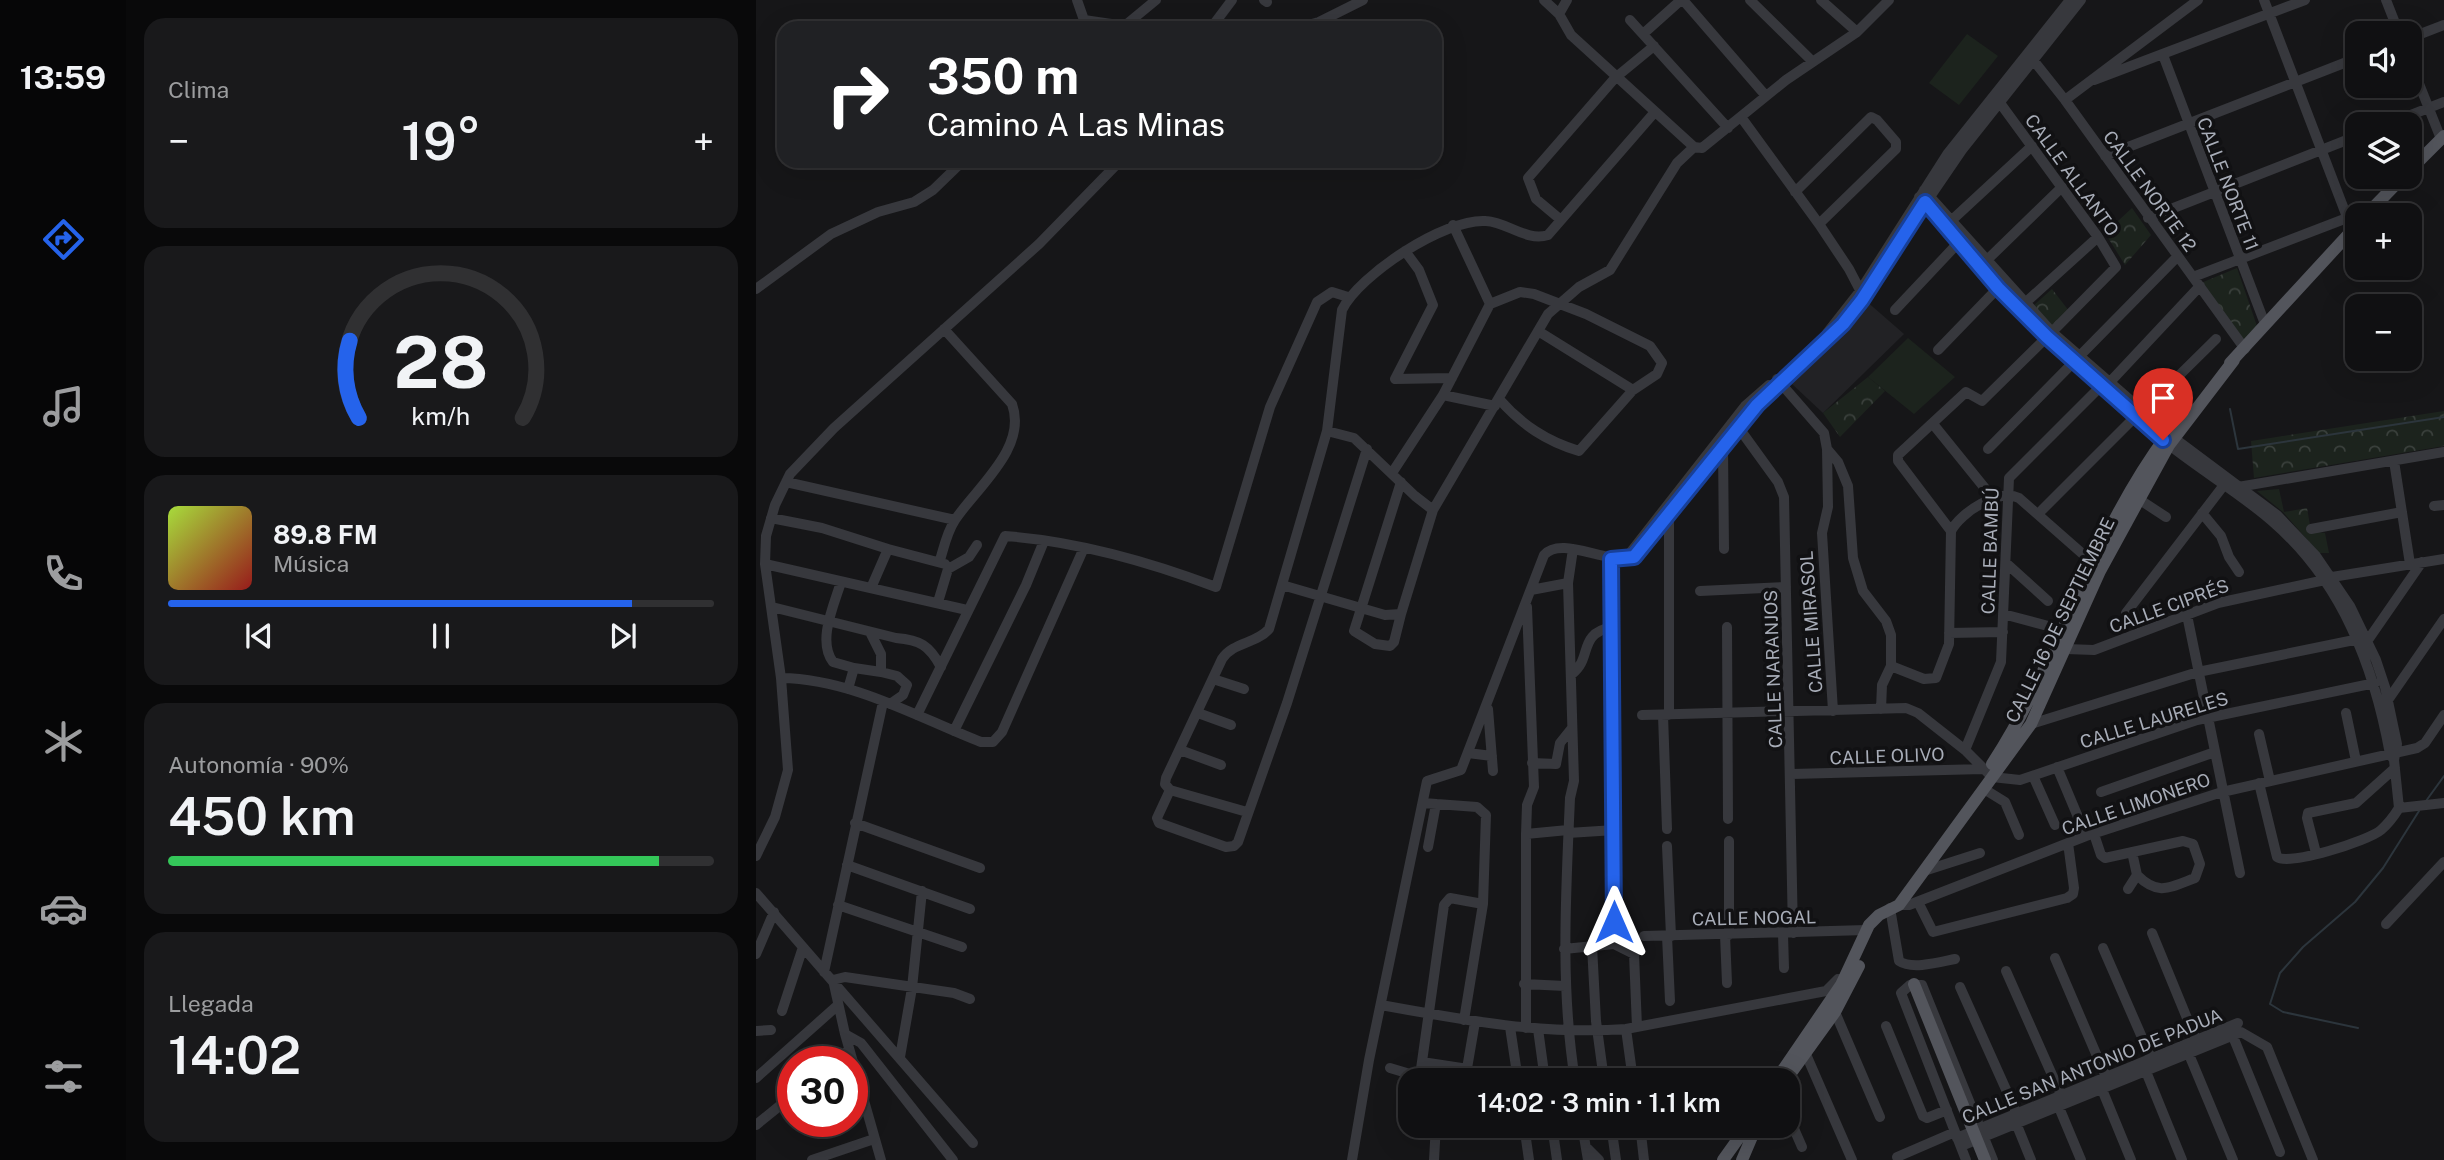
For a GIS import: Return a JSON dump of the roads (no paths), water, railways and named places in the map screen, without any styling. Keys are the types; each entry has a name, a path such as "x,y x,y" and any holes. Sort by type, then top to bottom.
{"main road":[{"path":"2422,158 2442,138"},
{"path":"2378,203 2391,189"},
{"path":"2169,439 2345,232"},
{"name":"CALLE 16 DE SEPTIEMBRE","path":"1895,906 2022,719 2067,630 2140,500 2169,439"},
{"name":"CALLE 16 DE SEPTIEMBRE","path":"1864,936 1927,870 1984,789 1987,773 2031,724 2066,649 2067,630 2093,563 2127,497 2169,439"},
{"path":"1794,1068 1853,982 1860,962 1864,936"},
{"path":"1784,1068 1841,985 1864,936"},
{"path":"1910,985 1976,1160"},
{"path":"1969,1136 1984,1160"},
{"path":"1714,1160 1730,1138"},
{"path":"1723,1160 1739,1138"},
{"path":"1742,1160 1751,1138"},
{"path":"1750,1160 1759,1138"}],"street":[{"path":"1077,0 1084,20 1090,21"},
{"path":"1131,21 1156,0"},
{"path":"1216,21 1233,0"},
{"path":"1322,21 1363,0"},
{"path":"1544,0 1559,15 1571,35 1615,78 1694,147 1700,149 1812,61 1857,32 1889,0"},
{"path":"1559,15 1567,0"},
{"path":"1643,34 1682,0 1766,96"},
{"path":"1750,0 1812,61"},
{"path":"1821,0 1857,32"},
{"path":"1924,196 2000,103 2070,0"},
{"path":"1352,1160 1381,1005 1430,778 1458,773 1487,707 1544,555 1550,549 1573,549 1611,559 1634,557 1670,501 1736,424 1862,294 1956,143 2081,0"},
{"path":"2176,0 2184,11"},
{"path":"2065,100 2198,0"},
{"path":"2264,0 2345,207"},
{"path":"2094,80 2305,0"},
{"path":"2386,0 2394,21"},
{"path":"1630,20 1728,128"},
{"path":"2422,33 2444,25"},
{"path":"1561,220 1536,199 1528,178 1615,78 1654,46"},
{"name":"CALLE NORTE 11","path":"2163,55 2265,324"},
{"name":"CALLE NORTE 12","path":"2031,57 2245,349"},
{"path":"2105,156 2345,63"},
{"path":"2422,93 2442,138"},
{"path":"2420,112 2444,102"},
{"name":"CALLE ALLANTO","path":"2000,103 2098,237 2116,267 2049,334"},
{"path":"1247,812 1170,790 1165,781 1227,652 1267,631 1327,431 1340,322 1348,298 1405,251 1439,230 1487,221 1539,237 1553,232 1654,113"},
{"path":"1741,117 1819,224 1862,294"},
{"path":"1795,192 1871,117 1877,120 1896,142 1896,149 1819,224"},
{"path":"2148,218 2345,141"},
{"path":"1952,220 2032,146"},
{"path":"1401,482 1359,608 1355,633 1383,646 1393,645 1433,510 1548,314 1579,287 1603,276 1613,267 1677,163 1694,147"},
{"path":"756,289 831,234 878,212 914,202 933,190 955,168"},
{"path":"756,856 775,817 786,781 788,751 781,678 765,564 771,518 786,482 834,428 1039,244 1113,168"},
{"path":"1986,261 2062,187"},
{"path":"1924,196 1952,220 2049,334"},
{"path":"1924,196 1998,288 2169,439 2275,523 2329,579 2363,639 2388,700 2399,808 2381,831 2365,839 2298,859 2279,858 2259,734"},
{"path":"1453,226 1490,304"},
{"path":"2197,282 2239,258 2345,226"},
{"path":"2025,303 2098,237"},
{"path":"1895,310 1959,242"},
{"path":"1405,251 1419,270 1433,305 1395,379 1452,378"},
{"path":"1988,449 2177,257"},
{"path":"1849,269 1871,278"},
{"name":"CALLE BAMBÚ","path":"1965,750 2001,662 2009,478 2014,469 2105,384 2197,282"},
{"path":"1938,350 1998,288"},
{"path":"917,715 1005,536 1044,541 1179,572 1216,587 1270,407 1317,302 1332,292 1348,298"},
{"path":"1392,473 1443,395 1490,304 1523,292 1560,304 1586,314 1657,353 1662,362 1659,371 1633,390 1579,452 1539,435 1497,402 1443,395"},
{"path":"940,560 955,520 994,475 1016,428 1016,415 1012,404 944,329"},
{"path":"1538,331 1633,390"},
{"path":"1951,531 1897,459 1898,454 1967,392 1982,401 2049,334"},
{"path":"2042,510 2216,339"},
{"path":"1778,381 1824,433 1827,449 1838,462 1848,486 1853,558 1863,591 1889,628 1891,666 1882,685 1881,709"},
{"path":"1643,542 1723,446 1736,424"},
{"name":"CALLE NARANJOS","path":"1736,424 1783,492 1792,774 1788,934 1784,968"},
{"path":"1933,424 1992,497"},
{"path":"1327,431 1354,438 1433,510"},
{"path":"2169,439 2232,487"},
{"path":"1723,446 1724,549"},
{"path":"1170,790 1157,822 1226,847 1238,842 1322,596 1367,449"},
{"name":"CALLE MIRASOL","path":"1827,449 1828,513 1822,533 1833,710"},
{"path":"2126,613 2202,513 2232,487 2444,452"},
{"path":"2394,461 2410,564"},
{"path":"786,482 955,520"},
{"path":"1891,666 1924,679 1936,678 1947,656 1951,531 1956,523 1992,497 2009,493 2019,498 2093,563"},
{"path":"2140,500 2166,517"},
{"path":"1667,830 1670,501"},
{"path":"2311,529 2402,512"},
{"path":"2202,513 2221,536 2229,557 2239,572"},
{"path":"771,518 821,528 888,549 940,560 948,569"},
{"path":"954,731 1026,585 1044,541"},
{"path":"938,603 948,569 969,557 977,545"},
{"path":"871,588 888,549"},
{"path":"1573,549 1568,583 1573,773 1564,949 1567,1031 1573,1068"},
{"path":"781,678 848,689 988,743 997,739 1083,550"},
{"path":"1611,559 1614,944"},
{"name":"CALLE CIPRÉS","path":"2066,649 2094,650 2228,600 2444,559"},
{"path":"2363,639 2422,562"},
{"path":"2006,563 2048,601"},
{"path":"765,564 967,610"},
{"path":"841,582 828,622 830,658 839,665 897,676 907,685 903,695 886,703"},
{"path":"1531,590 1568,583"},
{"path":"1282,585 1385,615 1401,614"},
{"path":"1700,591 1786,587"},
{"path":"1526,1028 1526,834 1527,805 1534,787 1527,603"},
{"path":"772,607 926,644 941,667"},
{"path":"2003,614 2067,630"},
{"path":"2187,615 2240,873"},
{"path":"2388,700 2444,619"},
{"path":"1572,674 1579,666 1588,640 1597,631 1612,627"},
{"path":"1727,627 1728,819"},
{"path":"870,632 880,654 881,672"},
{"path":"1949,633 2003,632"},
{"path":"2363,639 2394,758"},
{"name":"CALLE LAURELES","path":"2031,724 2198,672 2363,639"},
{"path":"848,689 854,668"},
{"path":"1213,679 1244,689"},
{"name":"CALLE LAURELES","path":"1987,773 2020,780 2034,778 2057,767 2207,718 2375,683"},
{"path":"824,972 855,823 886,703"},
{"path":"1487,707 1493,771"},
{"path":"1642,716 1881,709 1914,711 1965,750 1987,773"},
{"path":"1198,712 1231,725"},
{"path":"2346,713 2356,761"},
{"path":"2316,853 2308,813 2356,803 2394,758 2421,746 2444,715"},
{"path":"1556,764 1560,743 1572,728"},
{"path":"1180,750 1221,765"},
{"path":"1468,752 1492,756"},
{"path":"2101,792 2215,752"},
{"name":"CALLE LIMONERO","path":"1895,906 1918,902 2090,835 2222,792 2356,761 2394,758"},
{"path":"1532,763 1556,764 1573,773"},
{"path":"2057,767 2102,858 2183,841 2191,842 2200,864 2195,878 2160,890 2149,886 2137,875 2132,852"},
{"name":"CALLE OLIVO","path":"1792,774 1987,773"},
{"path":"2034,778 2055,825"},
{"path":"1984,789 2005,802 2019,835"},
{"path":"1423,803 1477,807 1484,812 1483,904 1464,1020"},
{"path":"2399,808 2444,803"},
{"path":"1428,847 1436,804"},
{"path":"855,823 980,868"},
{"path":"1526,834 1615,830"},
{"path":"1727,983 1729,841"},
{"path":"1918,902 1930,929 1935,932 2073,894 2068,843"},
{"path":"1667,846 1670,1001"},
{"path":"1927,870 1980,853"},
{"path":"2386,924 2444,862"},
{"path":"847,865 970,909"},
{"path":"2128,889 2137,875"},
{"path":"900,1057 912,988 922,891"},
{"path":"756,893 973,1143"},
{"path":"1423,1068 1427,1013 1444,905 1450,898 1483,904"},
{"path":"838,905 962,947"},
{"path":"1895,906 1899,961 1905,965 1927,965 1955,959"},
{"path":"756,954 774,912"},
{"path":"2152,933 2196,1040"},
{"name":"CALLE NOGAL","path":"1644,936 1864,936"},
{"path":"1381,1005 1510,1027 1567,1031 1626,1030 1826,990 1836,984 1851,951 1864,936"},
{"path":"1564,949 1614,944 1630,950 1636,959 1637,1027"},
{"path":"1592,946 1597,1031 1602,1068"},
{"path":"782,1010 803,947"},
{"path":"2103,948 2151,1058"},
{"path":"2055,958 2104,1082 2131,1160"},
{"path":"2006,971 2081,1160"},
{"path":"833,980 845,976 960,994 970,999"},
{"path":"833,980 848,1046"},
{"path":"1524,984 1565,986"},
{"path":"1910,985 1901,993 1947,1110 1993,1160"},
{"path":"1960,987 2031,1160"},
{"path":"756,1078 838,1005"},
{"path":"1835,1012 1880,1117"},
{"path":"1467,1068 1475,1022"},
{"name":"CALLE SAN ANTONIO DE PADUA","path":"2104,1082 2151,1058 2238,1023"},
{"path":"1886,1026 1923,1116 1929,1118 1947,1110"},
{"path":"1510,1027 1516,1068"},
{"path":"1538,1029 1543,1068"},
{"path":"756,1031 771,1030"},
{"path":"1626,1030 1631,1068"},
{"name":"CALLE SAN ANTONIO DE PADUA","path":"1897,1157 1969,1136 2104,1082 2241,1032 2267,1047 2313,1160"},
{"path":"845,1034 860,1043 953,1160"},
{"path":"2232,1034 2280,1152"},
{"path":"1805,1052 1852,1160"},
{"path":"2188,1052 2233,1160"},
{"path":"1422,1062 1444,1068"},
{"path":"1390,1069 1398,1071"},
{"path":"2145,1069 2182,1160"},
{"path":"757,1123 777,1107"},
{"path":"868,1118 881,1160"},
{"path":"1966,1160 1969,1136"},
{"path":"1434,1160 1435,1138"},
{"path":"1526,1138 1529,1160"},
{"path":"1554,1138 1557,1160"},
{"path":"1584,1138 1588,1160"},
{"path":"1613,1138 1616,1160"},
{"path":"1641,1138 1644,1160"},
{"path":"1798,1138 1802,1147"},
{"path":"812,1160 874,1139"},
{"path":"1586,1147 1599,1160"}],"waterway":[{"path":"2230,409 2238,449 2444,417"},
{"path":"2426,801 2444,776"},
{"path":"2358,1028 2283,1012 2270,1004 2280,973 2303,947 2355,902 2383,868 2419,811"}]}
